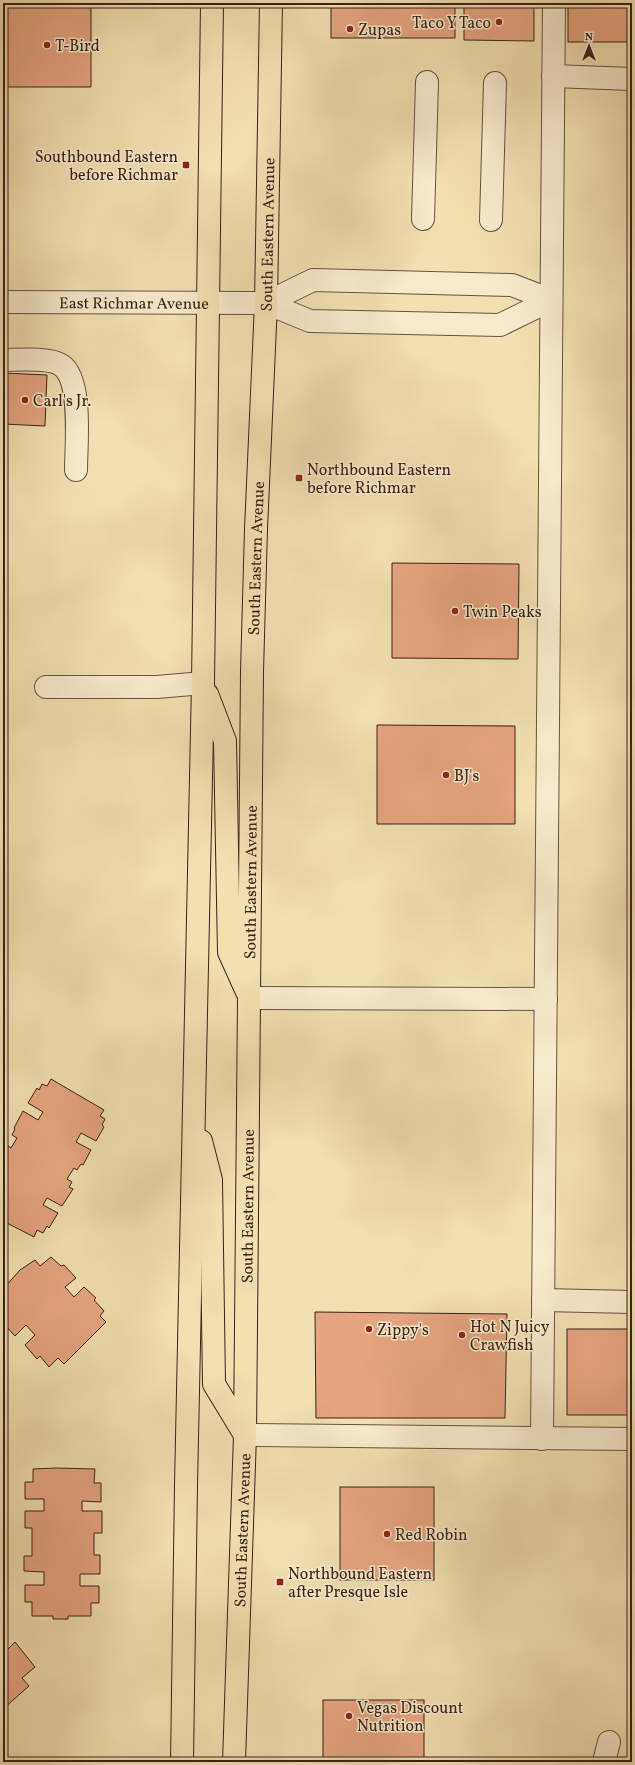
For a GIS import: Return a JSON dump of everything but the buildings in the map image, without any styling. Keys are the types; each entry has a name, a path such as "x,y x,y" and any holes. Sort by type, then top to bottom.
{"main road":[{"path":"182,1762 186,1485 203,683 212,3"},
{"name":"South Eastern Avenue","path":"234,1762 245,1435 252,672 256,529 266,303 271,3"},
{"path":"203,683 225,741 229,952 249,998"},
{"path":"194,1116 211,1180 214,1384 245,1435"}],"street":[{"path":"542,1439 554,3"},
{"path":"553,76 632,79"},
{"path":"423,219 427,82"},
{"path":"492,220 495,83"},
{"path":"266,303 313,280 512,285 551,300"},
{"path":"266,303 310,321 500,325 551,300"},
{"name":"East Richmar Avenue","path":"3,302 266,303"},
{"path":"3,360 48,361 61,365 71,378 76,394 76,470"},
{"path":"46,687 157,687 203,683"},
{"path":"249,998 546,999"},
{"path":"543,1300 632,1302"},
{"path":"245,1435 632,1439"}],"place":[{"name":"Taco Y Taco","path":"499,22"},
{"name":"Zupas","path":"350,29"},
{"name":"T-Bird","path":"47,45"},
{"name":"Southbound Eastern before Richmar","path":"186,165"},
{"name":"Carl's Jr.","path":"25,400"},
{"name":"Northbound Eastern before Richmar","path":"299,478"},
{"name":"Twin Peaks","path":"455,611"},
{"name":"BJ's","path":"446,775"},
{"name":"Zippy's","path":"369,1329"},
{"name":"Hot N Juicy Crawfish","path":"462,1335"},
{"name":"Red Robin","path":"387,1534"},
{"name":"Northbound Eastern after Presque Isle","path":"280,1582"},
{"name":"Vegas Discount Nutrition","path":"349,1716"}]}
